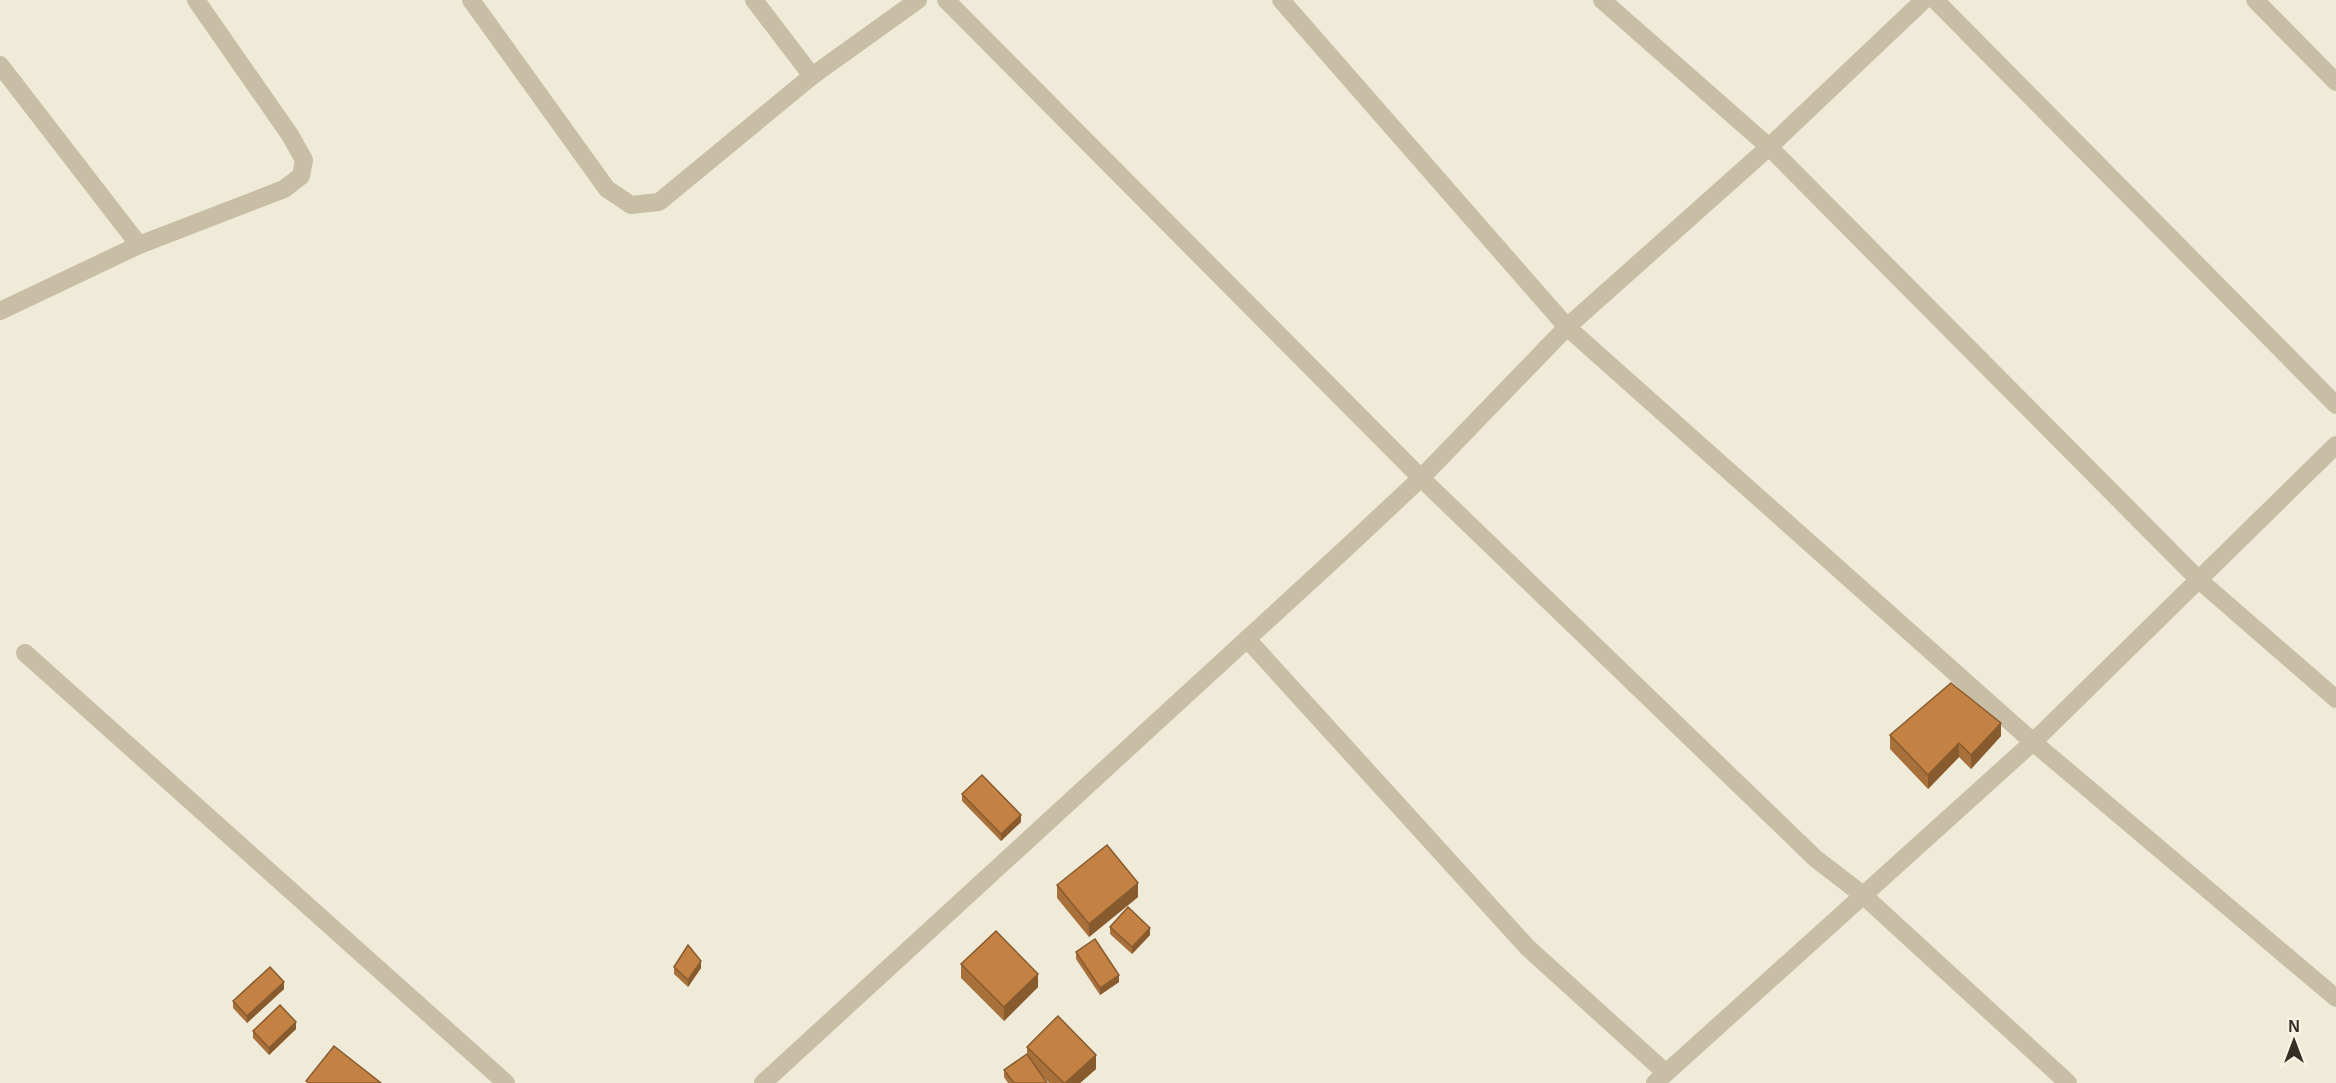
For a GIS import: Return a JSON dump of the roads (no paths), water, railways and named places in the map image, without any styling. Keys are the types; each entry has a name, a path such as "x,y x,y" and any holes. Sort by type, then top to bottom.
{"street":[{"path":"0,311 139,245 284,189 301,176 304,160 290,135 196,0"},
{"path":"471,0 607,189 631,205 659,202 812,76 918,0"},
{"path":"754,0 812,76"},
{"path":"946,0 1421,478 1816,859 1863,895 2068,1083"},
{"path":"1281,0 1567,327 2033,742 2336,998"},
{"path":"1602,0 1769,147 2199,580 2336,699"},
{"path":"763,1083 1421,478 1567,327 1769,147 1924,0"},
{"path":"1935,0 2336,405"},
{"path":"2255,0 2336,82"},
{"path":"0,65 139,245"},
{"path":"1247,639 1528,948 1660,1078 2033,742 2336,445"},
{"path":"25,653 506,1083"}]}
